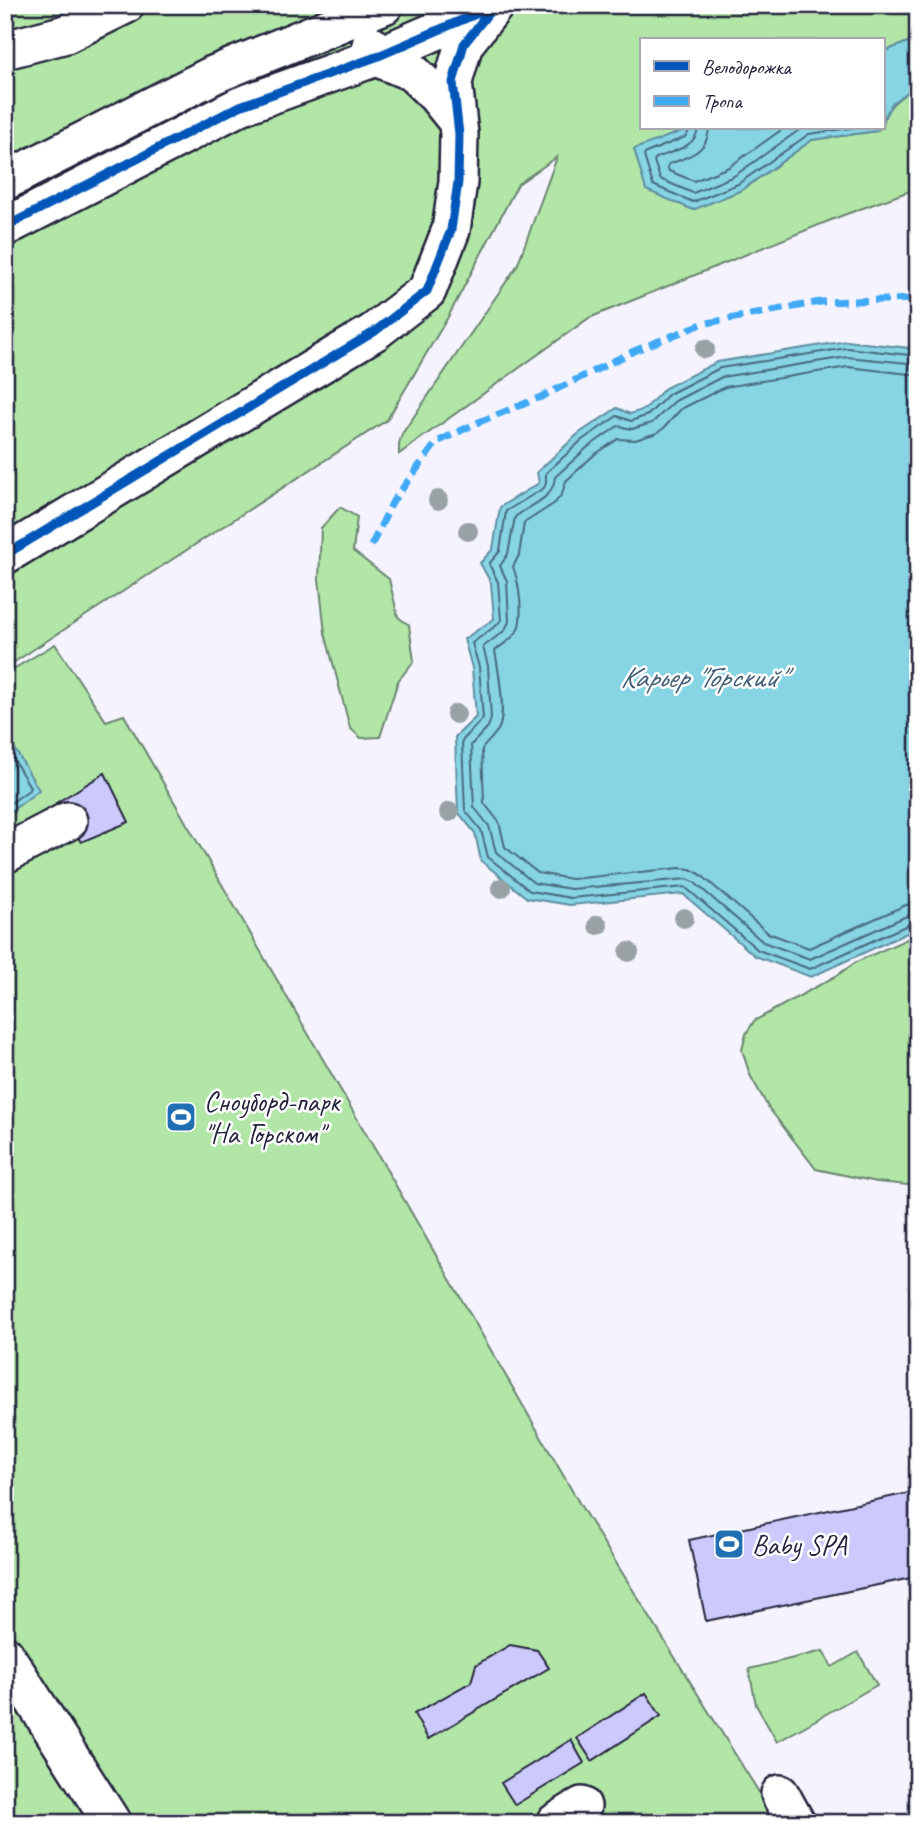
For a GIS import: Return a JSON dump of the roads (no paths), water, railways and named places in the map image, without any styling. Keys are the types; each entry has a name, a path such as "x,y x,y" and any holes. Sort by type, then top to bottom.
{"street":[{"path":"5,50 66,34 125,5"},
{"path":"5,227 240,106 376,57 495,6"},
{"path":"5,555 362,339 427,291 451,230 458,183 459,134 453,82 464,44 495,6"},
{"path":"5,181 213,75 372,10 376,57"},
{"path":"376,57 412,72 436,95 457,121"},
{"path":"5,854 68,821"},
{"path":"5,1655 112,1823"}],"water":[{"path":"918,38 918,85 892,103 884,118 884,52"},
{"path":"685,130 878,130 812,140 742,190 693,210 646,190 634,149"},
{"name":"Карьер \"Горский\"","path":"847,341 918,349 918,928 811,977 755,956 683,894 570,905 527,898 481,861 475,833 458,812 455,737 476,717 472,668 464,639 494,619 491,583 480,563 493,549 500,507 539,483 537,472 578,434 617,408 630,414 645,409 665,388 717,362"},
{"path":"5,732 39,790 5,816"}],"place":[{"name":"Сноуборд-парк \"На Горском\"","path":"181,1117"},
{"name":"Baby SPA","path":"729,1544"}]}
